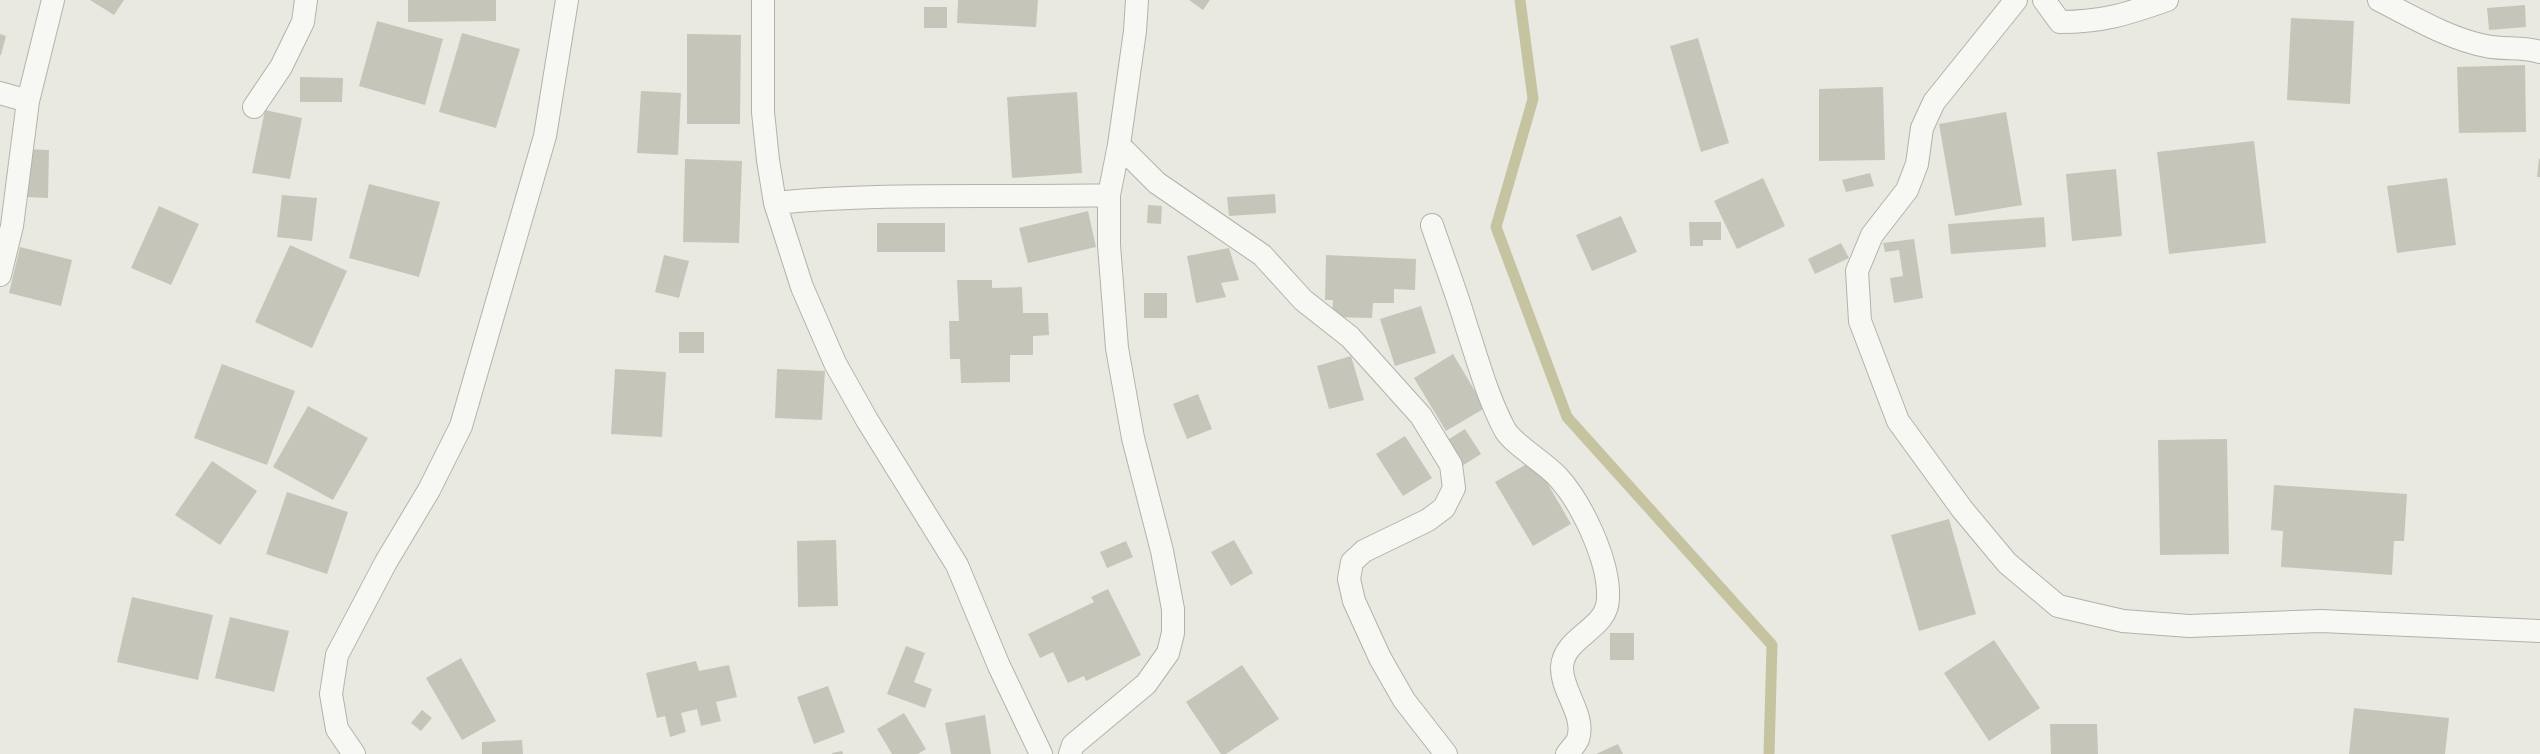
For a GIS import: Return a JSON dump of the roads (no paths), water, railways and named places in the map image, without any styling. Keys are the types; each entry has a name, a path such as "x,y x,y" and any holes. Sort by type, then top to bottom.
{"street":[{"path":"0,275 12,226 28,101 53,0"},
{"path":"254,107 281,66 303,22 306,0"},
{"path":"333,754 337,729 330,694 337,655 382,569 429,490 461,426 545,136 567,0"},
{"path":"763,0 763,112 775,203 802,287 835,363 867,420 958,565 999,666 1040,754"},
{"path":"1070,754 1073,745 1146,684 1168,653 1173,633 1173,608 1162,551 1132,438 1116,348 1109,245 1109,195 1119,145 1135,31 1137,0"},
{"path":"2016,0 1934,102 1922,128 1917,164 1907,190 1872,235 1858,271 1860,321 1898,421 1962,509 2002,558 2058,606 2123,621 2188,626 2321,622 2540,631"},
{"path":"2044,0 2060,22 2091,22 2120,17 2167,0"},
{"path":"2379,0 2438,29 2486,46 2527,47 2540,52"},
{"path":"0,93 28,101"},
{"path":"1119,145 1157,183 1262,255 1303,300 1350,337 1421,416 1451,465 1454,488 1444,508 1428,520 1364,551 1352,562 1349,579 1354,601 1380,658 1404,700 1446,754"},
{"path":"775,203 832,197 887,195 1031,197 1109,195"},
{"path":"1432,225 1466,324 1488,396 1506,432 1557,476 1585,517 1604,567 1608,600 1599,623 1574,641 1562,665 1564,687 1578,717 1578,739 1567,754"},
{"path":"337,729 354,754"}],"waterway":[{"path":"1520,0 1533,99 1496,227 1567,417 1772,645 1769,754"}]}
